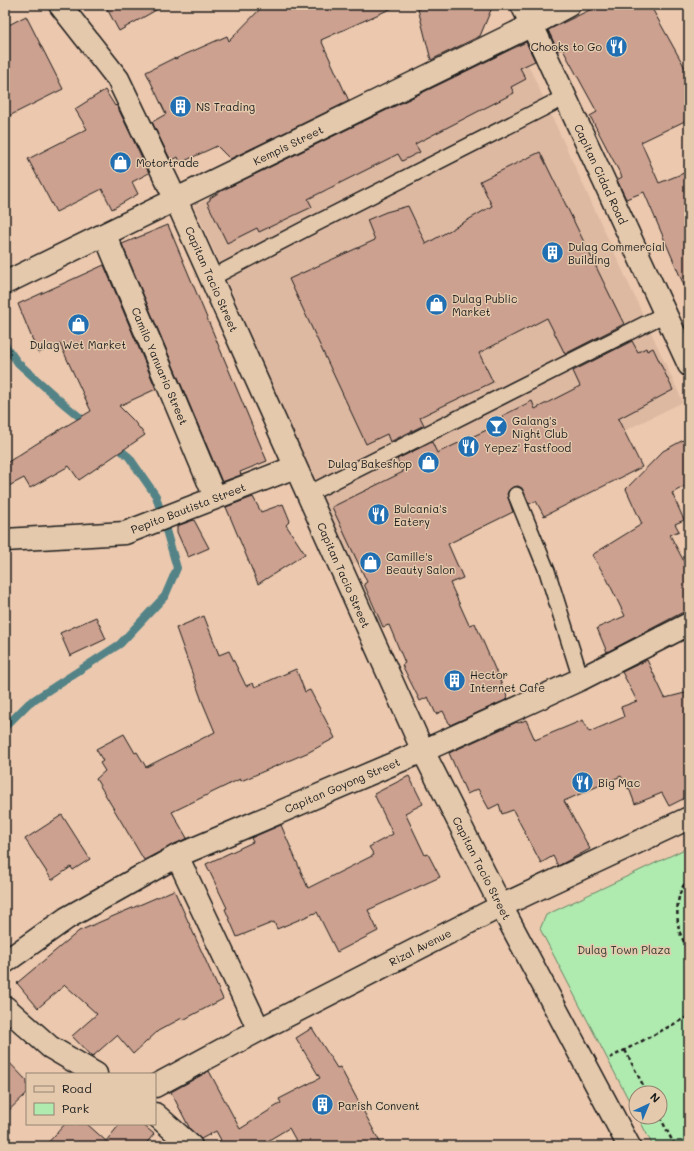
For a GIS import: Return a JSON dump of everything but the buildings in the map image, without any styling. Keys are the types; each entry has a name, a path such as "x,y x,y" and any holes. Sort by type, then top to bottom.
{"street":[{"name":"Capitan Tacio Street","path":"60,5 118,79 176,200 423,751 500,906 628,1146"},
{"name":"Capitan Cidad Road","path":"522,5 689,365"},
{"name":"Kempis Street","path":"5,283 569,5"},
{"name":"Camilo Yanuario Street","path":"105,235 215,497"},
{"name":"Pepito Bautista Street","path":"5,540 125,533 295,467"},
{"name":"Capitan Goyong Street","path":"5,962 67,918 177,856 423,751 581,678 689,624"},
{"name":"Rizal Avenue","path":"156,1085 259,1030 500,906 689,818"},
{"path":"177,856 259,1030"},
{"path":"5,1007 50,1048 94,1073"},
{"path":"156,1115 191,1146"}],"lane":[{"path":"211,278 565,97"},
{"path":"308,494 666,314"},
{"path":"516,495 546,571 581,678"}],"path":[{"path":"689,879 686,882 679,898 678,917 680,931 689,953"},
{"path":"588,1070 689,1016"},
{"path":"625,1050 643,1085"},
{"path":"664,1125 675,1146"}],"shaded area":[{"name":"Dulag Public Market","path":"520,47 683,402 351,565 194,206"}],"green space":[{"name":"Dulag Town Plaza","path":"689,847 689,1146 653,1146 642,1125 668,1125 668,1085 628,1085 628,1099 540,929 546,915"}],"waterway":[{"path":"5,345 18,363 88,424"},
{"path":"5,727 29,703 120,644 165,596 177,568 156,496 129,457 113,444"}],"place":[{"name":"Chooks to Go","path":"617,46"},
{"name":"NS Trading","path":"181,106"},
{"name":"Motortrade","path":"121,162"},
{"name":"Dulag Commercial Building","path":"552,252"},
{"name":"Dulag Public Market","path":"437,304"},
{"name":"Dulag Wet Market","path":"78,324"},
{"name":"Galang's Night Club","path":"497,426"},
{"name":"Yepez' Fastfood","path":"469,447"},
{"name":"Dulag Bakeshop","path":"428,463"},
{"name":"Bulcania's Eatery","path":"379,514"},
{"name":"Camille's Beauty Salon","path":"371,562"},
{"name":"Hector Internet Cafe","path":"455,680"},
{"name":"Big Mac","path":"583,782"},
{"name":"Parish Convent","path":"322,1105"}]}
